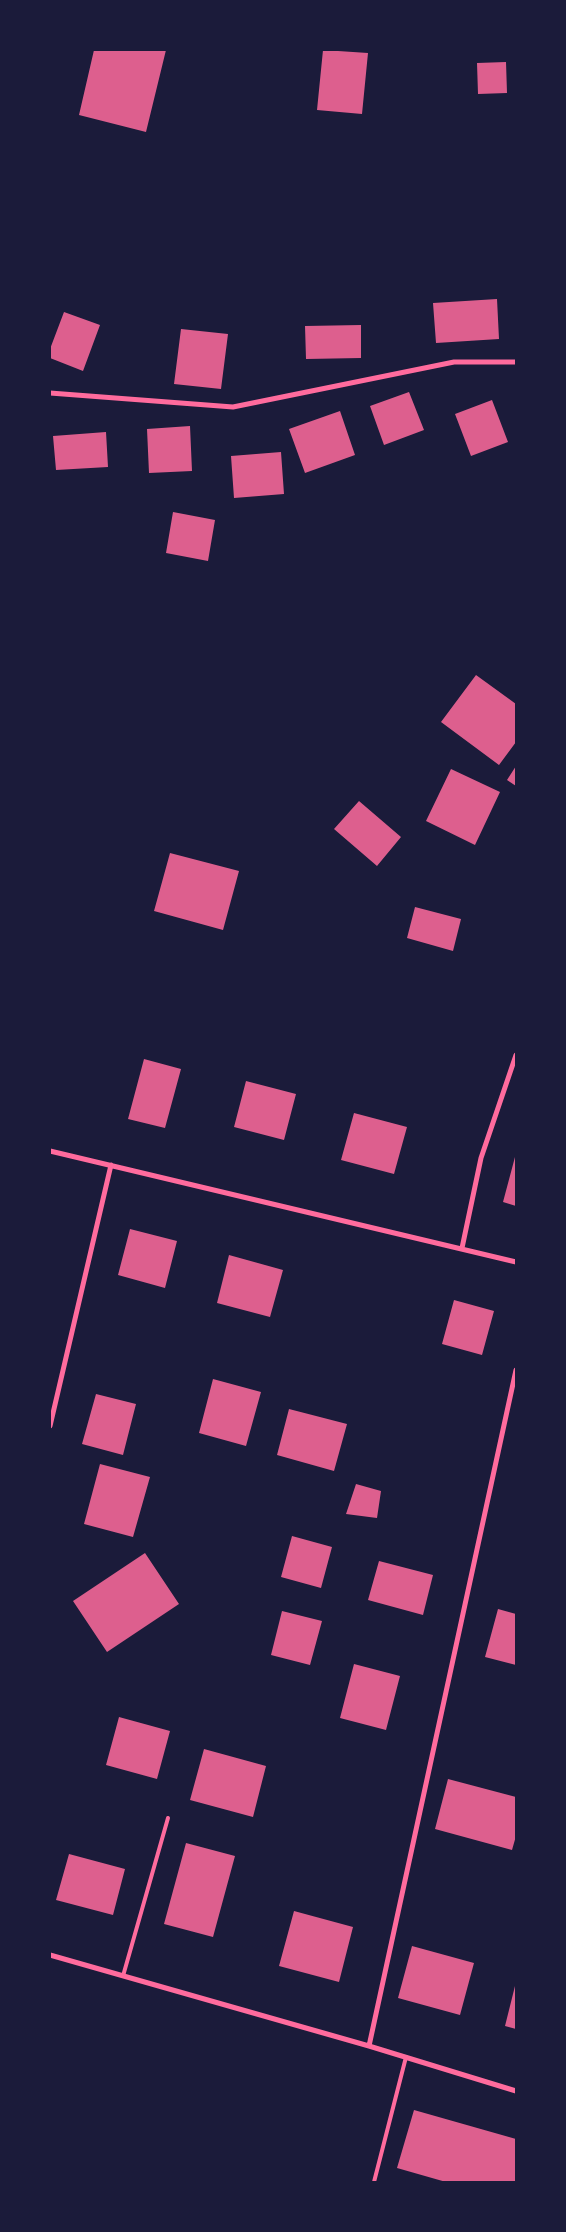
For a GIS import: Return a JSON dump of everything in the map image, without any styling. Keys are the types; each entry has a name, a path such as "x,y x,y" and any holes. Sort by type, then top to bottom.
{"street":[{"path":"50,393 234,407 454,362 516,362"},
{"path":"462,1248 481,1158 516,1055"},
{"path":"50,1151 516,1262"},
{"path":"50,1426 111,1165"},
{"path":"369,2046 516,1370"},
{"path":"50,1955 369,2046 516,2091"}],"lane":[{"path":"123,1976 168,1818"},
{"path":"374,2182 406,2057"}],"building":[{"path":"94,50 166,50 146,132 79,115"},
{"path":"323,50 368,53 362,114 317,110"},
{"path":"506,62 507,93 478,94 477,63"},
{"path":"497,299 499,339 436,343 433,303"},
{"path":"64,312 100,325 83,371 50,358 50,349"},
{"path":"361,325 361,358 306,359 305,326"},
{"path":"181,329 228,334 221,389 174,384"},
{"path":"409,392 424,430 384,445 370,406"},
{"path":"492,400 508,442 471,456 455,414"},
{"path":"340,411 355,455 305,473 289,429"},
{"path":"190,426 192,471 149,473 147,429"},
{"path":"106,432 108,467 56,470 53,436"},
{"path":"281,452 284,494 234,498 231,456"},
{"path":"173,512 215,520 208,561 166,553"},
{"path":"476,675 516,704 516,742 499,765 441,722"},
{"path":"516,766 516,786 507,780"},
{"path":"451,769 500,792 475,845 426,821"},
{"path":"359,801 401,837 377,866 334,829"},
{"path":"170,853 239,871 223,930 154,911"},
{"path":"415,907 461,919 453,951 407,938"},
{"path":"144,1059 181,1069 165,1128 128,1119"},
{"path":"246,1081 296,1094 284,1140 234,1127"},
{"path":"354,1113 407,1127 394,1174 341,1160"},
{"path":"516,1158 516,1206 503,1202"},
{"path":"130,1229 177,1241 165,1288 118,1275"},
{"path":"229,1255 283,1270 270,1317 217,1303"},
{"path":"454,1300 494,1311 482,1355 442,1344"},
{"path":"213,1379 261,1392 246,1446 199,1433"},
{"path":"96,1394 136,1404 123,1455 82,1444"},
{"path":"289,1409 347,1424 334,1471 277,1455"},
{"path":"100,1464 150,1477 133,1537 84,1524"},
{"path":"356,1484 381,1491 377,1518 346,1514"},
{"path":"292,1536 332,1547 321,1588 281,1577"},
{"path":"145,1553 179,1604 107,1652 73,1601"},
{"path":"379,1561 433,1575 423,1615 368,1600"},
{"path":"498,1609 516,1614 516,1665 485,1657"},
{"path":"282,1611 322,1621 310,1665 271,1655"},
{"path":"354,1664 400,1676 386,1730 340,1718"},
{"path":"119,1717 170,1731 157,1779 106,1765"},
{"path":"204,1749 266,1766 253,1817 190,1800"},
{"path":"448,1779 516,1797 516,1836 512,1850 435,1829"},
{"path":"186,1843 235,1856 213,1937 164,1924"},
{"path":"69,1854 125,1869 113,1915 56,1900"},
{"path":"294,1911 353,1927 339,1982 279,1966"},
{"path":"412,1946 474,1963 460,2015 398,1998"},
{"path":"516,1986 516,2029 505,2026"},
{"path":"414,2110 516,2139 516,2182 446,2182 397,2168"}]}
